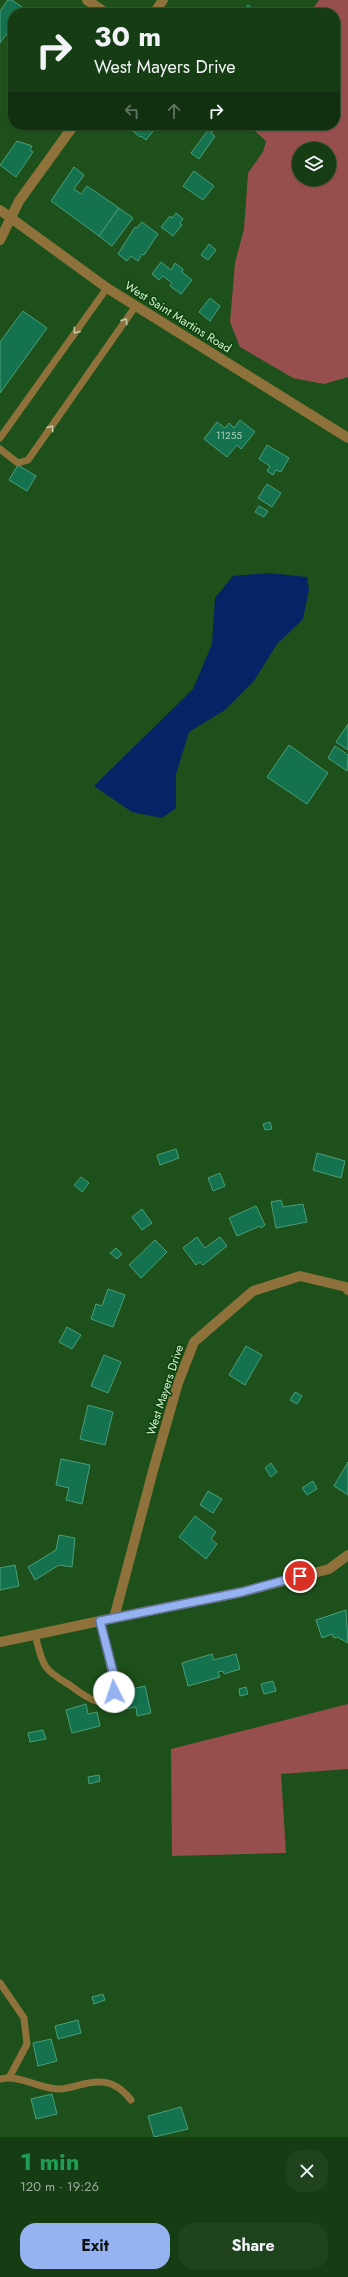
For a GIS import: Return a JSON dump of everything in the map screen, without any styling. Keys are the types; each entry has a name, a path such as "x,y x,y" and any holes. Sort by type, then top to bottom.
{"street":[{"path":"88,0 99,8"},
{"path":"0,240 19,201 70,130"},
{"name":"West Saint Martins Road","path":"0,210 135,307 348,438"},
{"name":"West Mayers Drive","path":"114,1618 178,1383 194,1342 253,1291 300,1276 346,1287 348,1290"},
{"path":"0,1642 242,1592 329,1569 348,1555"}],"lane":[{"path":"0,438 107,288"},
{"path":"0,449 18,462 28,460 135,307"},
{"path":"35,1635 42,1659 52,1674 89,1699 99,1703 105,1702 114,1692 114,1685 100,1621"},
{"path":"0,1983 24,2018 27,2044 10,2076"},
{"path":"0,2079 10,2076 37,2086 61,2089 101,2081 122,2089 131,2100"}],"shaded area":[{"path":"319,0 348,0 348,377 324,384 293,378 240,347 230,322 235,263 244,229 248,173 263,152 266,141 254,130 340,130 340,8 313,8"},
{"path":"348,1704 348,1769 281,1774 286,1853 172,1856 171,1749"}],"water":[{"path":"269,573 307,577 309,590 303,619 277,644 254,681 225,710 189,732 176,774 176,808 162,818 132,812 94,786 193,689 212,644 215,598 233,576"}],"building":[{"path":"8,0 12,0 24,8 8,8 8,32 0,43 0,11"},
{"path":"132,130 154,130 146,140 141,136 140,137"},
{"path":"208,130 214,130 211,133 215,136 199,159 191,153"},
{"path":"17,141 32,146 30,150 33,152 16,177 0,165"},
{"path":"74,167 84,175 74,189 81,194 87,186 119,208 99,236 51,201"},
{"path":"194,171 214,186 203,200 183,186"},
{"path":"119,208 133,218 112,246 99,236"},
{"path":"176,213 183,219 180,223 182,225 173,236 161,227 170,216 172,218"},
{"path":"142,222 158,234 144,255 142,254 138,261 131,256 127,261 118,254 135,227 137,228"},
{"path":"209,244 216,250 208,260 201,255"},
{"path":"161,262 171,270 175,263 183,269 182,272 192,280 181,294 170,286 172,283 163,276 159,280 152,274"},
{"path":"210,298 220,306 210,321 199,312"},
{"path":"23,311 47,328 0,393 0,342"},
{"path":"240,420 255,432 241,449 237,445 227,457 204,439 217,422 225,428 229,423 234,428"},
{"path":"267,445 289,458 281,472 276,470 273,475 267,471 270,466 259,459"},
{"path":"18,465 36,476 27,491 9,480"},
{"path":"267,484 281,493 272,507 258,498"},
{"path":"259,506 268,511 264,517 255,512"},
{"path":"348,724 348,750 336,742"},
{"path":"289,745 328,773 307,804 267,777"},
{"path":"335,746 348,755 347,771 328,758"},
{"path":"270,1122 272,1129 265,1130 263,1124"},
{"path":"176,1149 179,1158 160,1165 157,1155"},
{"path":"317,1153 345,1161 341,1178 313,1170"},
{"path":"220,1173 225,1186 213,1191 208,1178"},
{"path":"81,1177 89,1183 82,1192 74,1185"},
{"path":"281,1200 283,1207 303,1204 307,1222 276,1228 271,1202"},
{"path":"256,1206 265,1225 261,1228 260,1226 237,1236 229,1218"},
{"path":"142,1209 152,1223 142,1230 132,1217"},
{"path":"197,1237 205,1248 220,1237 227,1246 203,1265 200,1262 196,1265 183,1248"},
{"path":"155,1240 167,1252 141,1278 129,1265"},
{"path":"116,1248 122,1254 117,1259 110,1253"},
{"path":"108,1289 125,1295 113,1327 91,1319 96,1304 102,1306"},
{"path":"67,1327 81,1335 72,1349 59,1342"},
{"path":"246,1346 262,1355 245,1385 229,1375"},
{"path":"104,1355 121,1362 108,1393 91,1386"},
{"path":"295,1392 302,1396 297,1404 290,1400"},
{"path":"88,1405 113,1412 105,1445 80,1439"},
{"path":"61,1459 90,1465 82,1504 66,1500 69,1488 56,1485"},
{"path":"348,1462 348,1495 334,1486"},
{"path":"271,1463 277,1472 271,1477 265,1468"},
{"path":"313,1481 317,1489 307,1495 302,1488"},
{"path":"208,1491 222,1499 213,1513 200,1505"},
{"path":"195,1516 216,1532 211,1539 217,1544 206,1559 179,1537"},
{"path":"59,1535 75,1538 72,1567 59,1565 35,1580 28,1567 56,1550"},
{"path":"15,1565 19,1586 0,1590 0,1568"},
{"path":"346,1610 348,1643 337,1637 334,1638 332,1634 322,1638 316,1620"},
{"path":"212,1654 214,1660 236,1654 240,1669 224,1674 223,1671 218,1672 220,1677 188,1686 182,1663"},
{"path":"273,1681 276,1691 264,1694 261,1684"},
{"path":"145,1686 151,1713 137,1716 136,1707 126,1709 122,1691"},
{"path":"246,1687 248,1694 240,1696 239,1689"},
{"path":"86,1704 88,1714 97,1712 100,1726 72,1733 66,1710"},
{"path":"43,1730 46,1739 30,1742 28,1733"},
{"path":"99,1775 100,1781 89,1784 88,1777"},
{"path":"103,1994 105,2000 94,2004 92,1997"},
{"path":"78,2020 81,2033 58,2039 55,2026"},
{"path":"51,2039 57,2061 38,2066 33,2043"},
{"path":"52,2094 57,2114 36,2119 31,2099"},
{"path":"181,2107 188,2129 154,2137 148,2116"}],"route":[{"path":"114,1692 113,1672 100,1621 242,1592 300,1576"}]}
